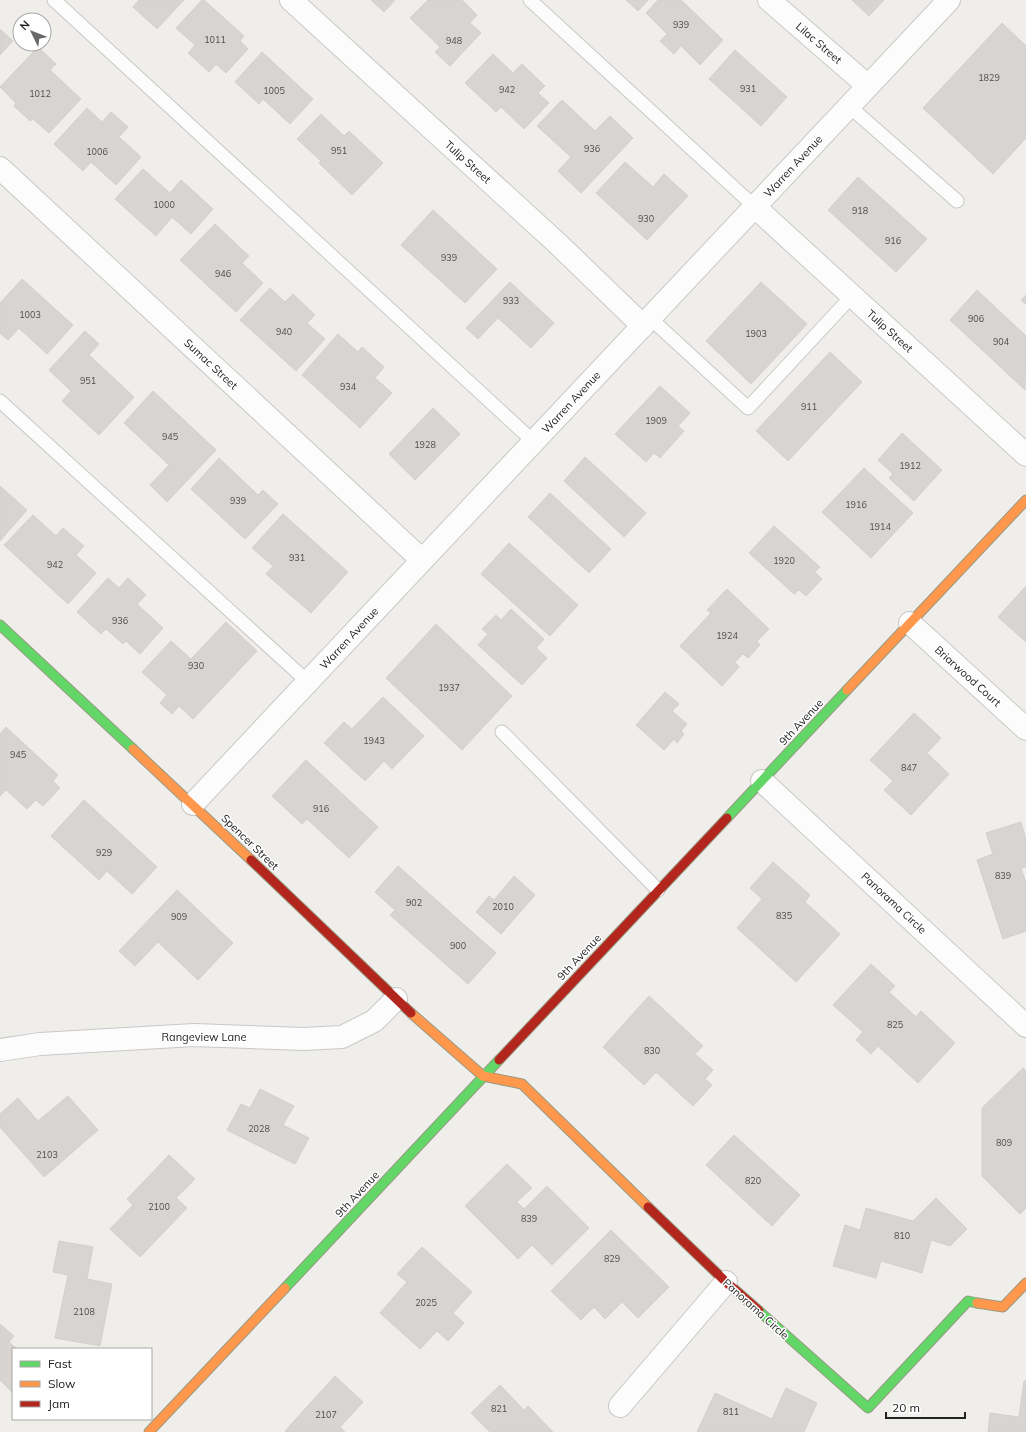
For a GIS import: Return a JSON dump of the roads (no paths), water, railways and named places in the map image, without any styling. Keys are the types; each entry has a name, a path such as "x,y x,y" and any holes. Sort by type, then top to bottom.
{"street":[{"name":"Tulip Street","path":"291,0 557,243 646,322"},
{"name":"Lilac Street","path":"769,0 868,86"},
{"name":"Warren Avenue","path":"193,804 949,0"},
{"name":"Sumac Street","path":"0,168 422,560"},
{"name":"Tulip Street","path":"755,207 1026,455"},
{"name":"9th Avenue","path":"149,1432 1026,500"},
{"name":"Briarwood Court","path":"910,623 1026,729"},
{"name":"Spencer Street","path":"0,625 193,804 396,999 483,1076"},
{"name":"Panorama Circle","path":"762,781 1026,1026"},
{"name":"Rangeview Lane","path":"0,1050 40,1044 194,1035 303,1039 342,1037 374,1021 396,999"},
{"name":"Panorama Circle","path":"483,1076 522,1084 726,1282 868,1408 968,1301 1003,1307 1026,1283"},
{"path":"620,1406 726,1282"}],"lane":[{"path":"54,0 534,442"},
{"path":"530,0 755,207"},
{"path":"849,106 956,201"},
{"path":"646,322 748,408 852,296"},
{"path":"0,400 308,682"},
{"path":"502,732 658,890"}]}
